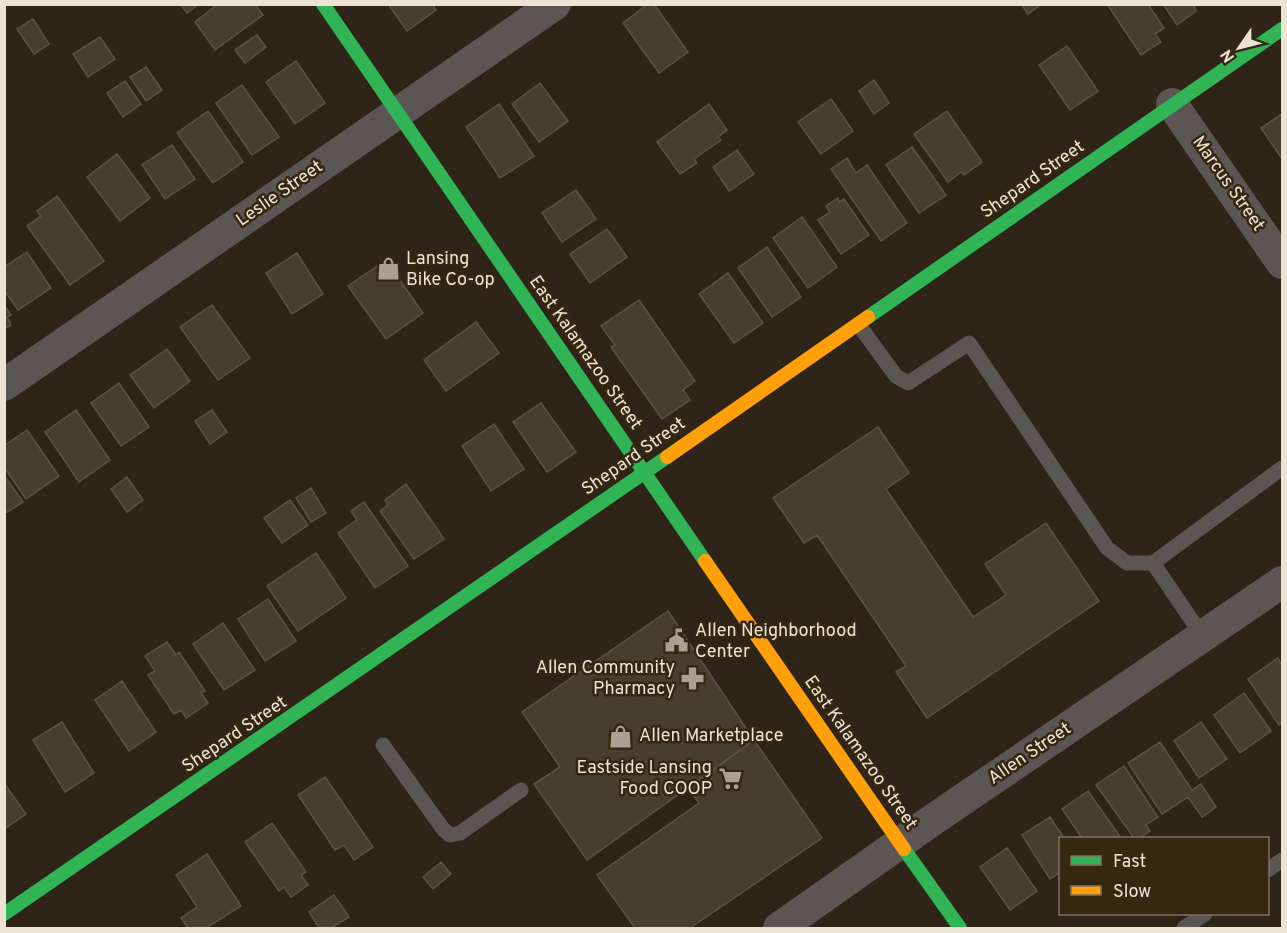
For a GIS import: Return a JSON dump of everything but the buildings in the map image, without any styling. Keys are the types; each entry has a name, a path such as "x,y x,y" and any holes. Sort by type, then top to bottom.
{"street":[{"name":"East Kalamazoo Street","path":"323,4 960,928"},
{"name":"Leslie Street","path":"4,385 555,4"},
{"name":"Shepard Street","path":"4,914 1282,29"},
{"name":"Marcus Street","path":"1172,104 1282,263"},
{"name":"Allen Street","path":"779,928 1282,582"}],"lane":[{"path":"858,324 896,376 908,383 969,343 1107,548 1127,563 1153,563 1282,468"},
{"path":"1153,563 1203,637"},
{"path":"383,745 443,829 450,835 460,833 521,790"},
{"path":"1269,869 1282,860"},
{"path":"1184,928 1204,915"}],"traffic: fast":[{"path":"323,4 705,561"},
{"path":"868,317 1282,29"},
{"path":"4,914 667,457"},
{"path":"904,849 960,928"}],"traffic: slow":[{"path":"667,457 868,317"},
{"path":"705,561 904,849"}],"place":[{"name":"Lansing Bike Co-op","path":"388,269"},
{"name":"Allen Neighborhood Center","path":"677,641"},
{"name":"Allen Community Pharmacy","path":"693,678"},
{"name":"Allen Marketplace","path":"621,736"},
{"name":"Eastside Lansing Food COOP","path":"730,778"}]}
